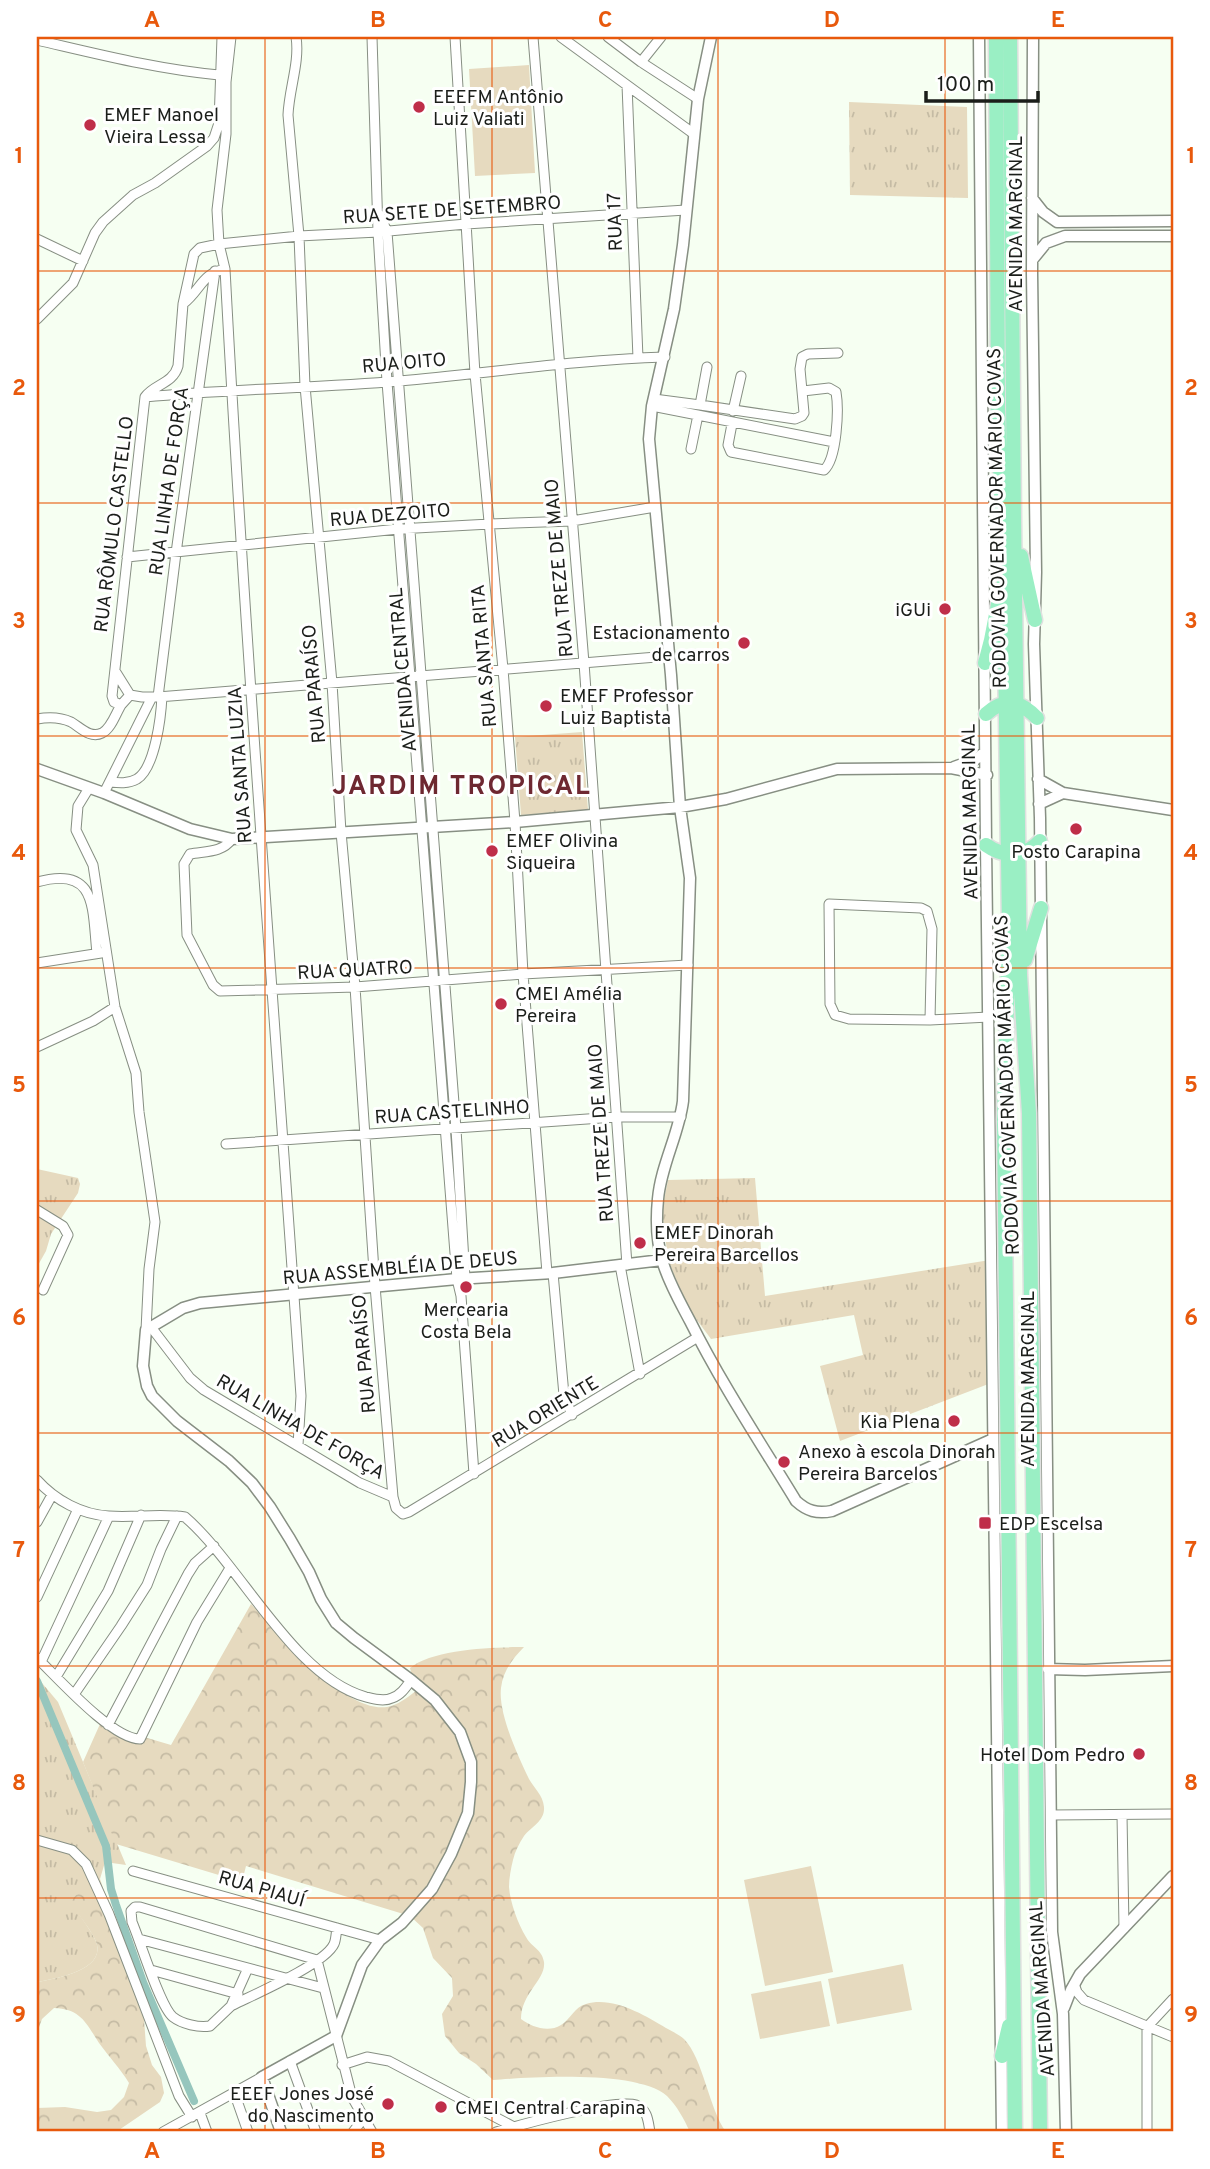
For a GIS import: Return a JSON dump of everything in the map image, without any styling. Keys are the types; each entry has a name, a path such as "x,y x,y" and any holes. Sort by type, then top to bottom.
{"main road":[{"name":"RODOVIA GOVERNADOR MÁRIO COVAS","path":"996,37 998,407 1004,583 1012,703"},
{"name":"RODOVIA GOVERNADOR MÁRIO COVAS","path":"1010,37 1014,520 1013,854 1003,1120 1015,2132"},
{"path":"1014,520 1035,620"},
{"path":"985,663 1004,583"},
{"path":"986,714 997,705 1012,703 1028,709 1037,718"},
{"path":"986,845 999,853 1013,854 1034,848 1040,841"},
{"name":"RODOVIA GOVERNADOR MÁRIO COVAS","path":"1013,854 1029,1113 1040,2132"},
{"path":"1020,975 1041,908"},
{"path":"1002,2056 1014,2004"}],"street":[{"path":"222,37 223,78"},
{"path":"37,319 73,283 95,233 119,206 199,153 215,138 230,37"},
{"name":"RUA PARAÍSO","path":"296,37 297,54 288,115 299,236 305,386 332,683 375,1286 393,1497"},
{"name":"AVENIDA CENTRAL","path":"372,37 378,210 383,232 398,381 439,982 446,1129 461,1278"},
{"name":"RUA SANTA RITA","path":"455,37 475,374 503,669 523,974 550,1273 564,1395 572,1415"},
{"name":"RUA TREZE DE MAIO","path":"533,37 607,970 624,1265 640,1374"},
{"path":"561,37 694,134"},
{"path":"608,37 698,99"},
{"path":"641,62 661,37"},
{"path":"711,37 698,99 674,309 653,403 649,439 680,807 690,878 681,1117 658,1200 662,1260 668,1279 698,1338 796,1501 804,1509 823,1513 842,1507 993,1439"},
{"name":"AVENIDA MARGINAL","path":"979,37 1002,2132"},
{"name":"AVENIDA MARGINAL","path":"1033,37 1035,620 1041,908 1052,1932 1064,2008 1066,2132"},
{"path":"37,40 123,61 223,78"},
{"name":"RUA SANTA LUZIA","path":"223,78 226,134 217,200 220,270 232,392 240,547 301,1396 298,1446"},
{"name":"RUA 17","path":"627,85 638,358"},
{"path":"1032,198 1043,212 1057,222 1173,222"},
{"name":"RUA SETE DE SETEMBRO","path":"219,244 299,236 686,210"},
{"name":"AVENIDA CENTRAL","path":"383,232 387,382 398,529 416,675"},
{"path":"1032,258 1046,243 1065,236 1173,236"},
{"path":"37,239 83,261"},
{"name":"RUA RÔMULO CASTELLO","path":"121,705 114,702 112,696 145,397 171,379 177,370 183,304 194,254 202,247 219,244"},
{"path":"183,304 207,275 220,270"},
{"name":"RUA LINHA DE FORÇA","path":"104,793 157,696 198,392 220,270"},
{"path":"653,403 796,419 804,413 800,361 803,356 838,353"},
{"name":"RUA OITO","path":"145,397 387,382 559,363 665,357"},
{"path":"691,449 707,367"},
{"path":"733,411 741,376"},
{"path":"732,424 728,450 736,454 824,470 831,460 834,442 836,392 829,388 803,391"},
{"path":"699,410 732,424 834,442"},
{"name":"RUA DEZOITO","path":"127,557 398,529 572,522 655,507"},
{"path":"130,695 157,696 669,656"},
{"path":"115,671 130,695"},
{"path":"37,719 62,719 86,733 99,735 105,731 130,695"},
{"path":"110,782 134,781 145,773 152,751 157,696"},
{"path":"951,768 985,752"},
{"path":"37,768 190,829 232,839 515,822 680,807 726,799 837,769 951,768 987,775"},
{"path":"1038,779 1063,793 1173,810"},
{"path":"89,788 78,806 75,830 93,865 101,953"},
{"path":"1039,804 1063,793"},
{"name":"RUA QUATRO","path":"232,839 225,848 190,854 184,860 187,935 216,988 227,992 355,987 688,965"},
{"path":"37,882 67,877 84,887 90,895 101,953 136,1073 155,1222 149,1269 149,1328 143,1366 147,1386 152,1396 177,1421 229,1461 252,1483 277,1518 336,1623 435,1700 460,1732 471,1762 468,1813 451,1854 432,1889 402,1923 380,1940 359,1971 335,2036 163,2132"},
{"path":"930,1020 932,929 927,911 921,908 829,904 830,1004 835,1015 849,1019 930,1020 989,1017"},
{"path":"37,963 101,953"},
{"name":"AVENIDA CENTRAL","path":"439,982 456,1129 461,1296 474,1474"},
{"path":"37,1047 115,1007"},
{"name":"RUA CASTELINHO","path":"226,1144 616,1117 681,1117"},
{"path":"37,1210 63,1226 68,1236 43,1290"},
{"name":"RUA ASSEMBLÉIA DE DEUS","path":"149,1328 191,1305 461,1278 550,1273 662,1260"},
{"name":"RUA LINHA DE FORÇA","path":"149,1328 190,1378 204,1390 360,1483 393,1497 400,1512 409,1512"},
{"name":"RUA ORIENTE","path":"409,1512 698,1338"},
{"path":"37,1480 52,1495 78,1509 109,1516 186,1517 214,1546 305,1658 344,1688 360,1695 385,1700 401,1694 411,1680"},
{"path":"37,1522 52,1495"},
{"path":"37,1597 78,1509"},
{"path":"56,1677 108,1591 141,1515"},
{"path":"109,1516 39,1660 96,1716 132,1738 138,1740 142,1737 181,1652 230,1568"},
{"path":"75,1693 147,1584 177,1516"},
{"path":"108,1724 188,1574 201,1556 214,1546"},
{"path":"1048,1669 1173,1666"},
{"path":"1051,1815 1173,1814"},
{"path":"1122,1815 1124,1928"},
{"path":"37,1840 72,1850 86,1864 109,1914 180,2096 208,2132"},
{"name":"RUA PIAUÍ","path":"133,1871 380,1940"},
{"path":"1064,2008 1080,1974 1173,1876"},
{"path":"248,1968 231,2006 214,2023 205,2027 188,2024 174,2017 164,2002 132,1922 131,1911 140,1907 317,1960"},
{"path":"231,2006 288,1979 329,1952 334,1945 337,1928"},
{"path":"139,1939 323,1988"},
{"path":"317,1960 352,2097 372,2132"},
{"path":"151,1970 238,1994"},
{"path":"1074,1984 1084,2000 1173,2037"},
{"path":"1147,2132 1147,2027 1173,1999"},
{"path":"1064,2008 1084,2000"},
{"path":"342,2064 368,2057 389,2060 514,2127"},
{"path":"290,2062 316,2132"},
{"path":"261,2077 281,2132"},
{"path":"233,2092 248,2132"},
{"path":"496,2132 559,2115 624,2103 644,2110 648,2117 649,2132"},
{"path":"353,2132 363,2119"}],"green space":[{"path":"529,65 535,173 475,176 469,69"},
{"path":"849,102 967,107 968,198 850,195"},
{"path":"582,732 588,810 521,815 515,737"},
{"path":"37,1169 78,1178 80,1184 78,1193 51,1234 37,1267"},
{"path":"755,1178 765,1296 990,1260 991,1383 840,1441 820,1366 863,1355 854,1315 711,1339 688,1308 668,1260 662,1210 668,1180"},
{"path":"251,1604 313,1669 352,1698 370,1705 391,1706 416,1691 410,1668 433,1657 464,1650 524,1647 506,1670 501,1688 503,1710 515,1747 544,1807 540,1820 524,1836 517,1848 509,1880 517,1919 544,1962 544,1969 525,2002 521,2019 535,2027 551,2029 564,2022 575,2010 596,2002 628,2008 648,2018 680,2036 691,2048 726,2132 690,2132 667,2096 633,2082 583,2077 493,2080 459,2053 445,2036 442,2014 453,1996 452,1978 433,1958 423,1928 410,1916 246,1866 242,1882 116,1844 83,1762 100,1724 171,1745"},
{"path":"37,1677 58,1702 126,1865 105,1862 100,1879 109,1905 71,1902 96,1941 97,1954 93,1961 76,1972 37,1982"},
{"path":"811,1866 833,1972 765,1986 744,1880"},
{"path":"88,1888 100,1894 109,1904 110,1902 144,2019 146,2046 152,2065 161,2077 164,2093 160,2102 116,2132 37,2132 37,2108 65,2107 97,2112 111,2110 124,2097 129,2083 77,2014 54,2008 42,2019 37,2033 37,1982 76,1972 93,1961 97,1954 93,1936 70,1903 76,1895"},
{"path":"903,1964 912,2010 837,2024 828,1979"},
{"path":"821,1981 830,2026 760,2039 751,1994"}],"waterway":[{"path":"37,1681 106,1846 111,1889 116,1905 143,1982 194,2101"}],"place":[{"name":"EEEFM Antônio Luiz Valiati","path":"419,107"},
{"name":"EMEF Manoel Vieira Lessa","path":"90,125"},
{"name":"iGUi","path":"945,609"},
{"name":"Estacionamento de carros","path":"744,643"},
{"name":"EMEF Professor Luiz Baptista","path":"546,706"},
{"name":"Posto Carapina","path":"1076,829"},
{"name":"EMEF Olivina Siqueira","path":"492,851"},
{"name":"CMEI Amélia Pereira","path":"501,1004"},
{"name":"EMEF Dinorah Pereira Barcellos","path":"640,1243"},
{"name":"Mercearia Costa Bela","path":"466,1287"},
{"name":"Kia Plena","path":"954,1421"},
{"name":"Anexo à escola Dinorah Pereira Barcelos","path":"784,1462"},
{"name":"EDP Escelsa","path":"985,1523"},
{"name":"Hotel Dom Pedro","path":"1139,1754"},
{"name":"EEEF Jones José do Nascimento","path":"388,2104"},
{"name":"CMEI Central Carapina","path":"441,2107"}],"district":[{"name":"JARDIM TROPICAL","path":"462,785"}]}
